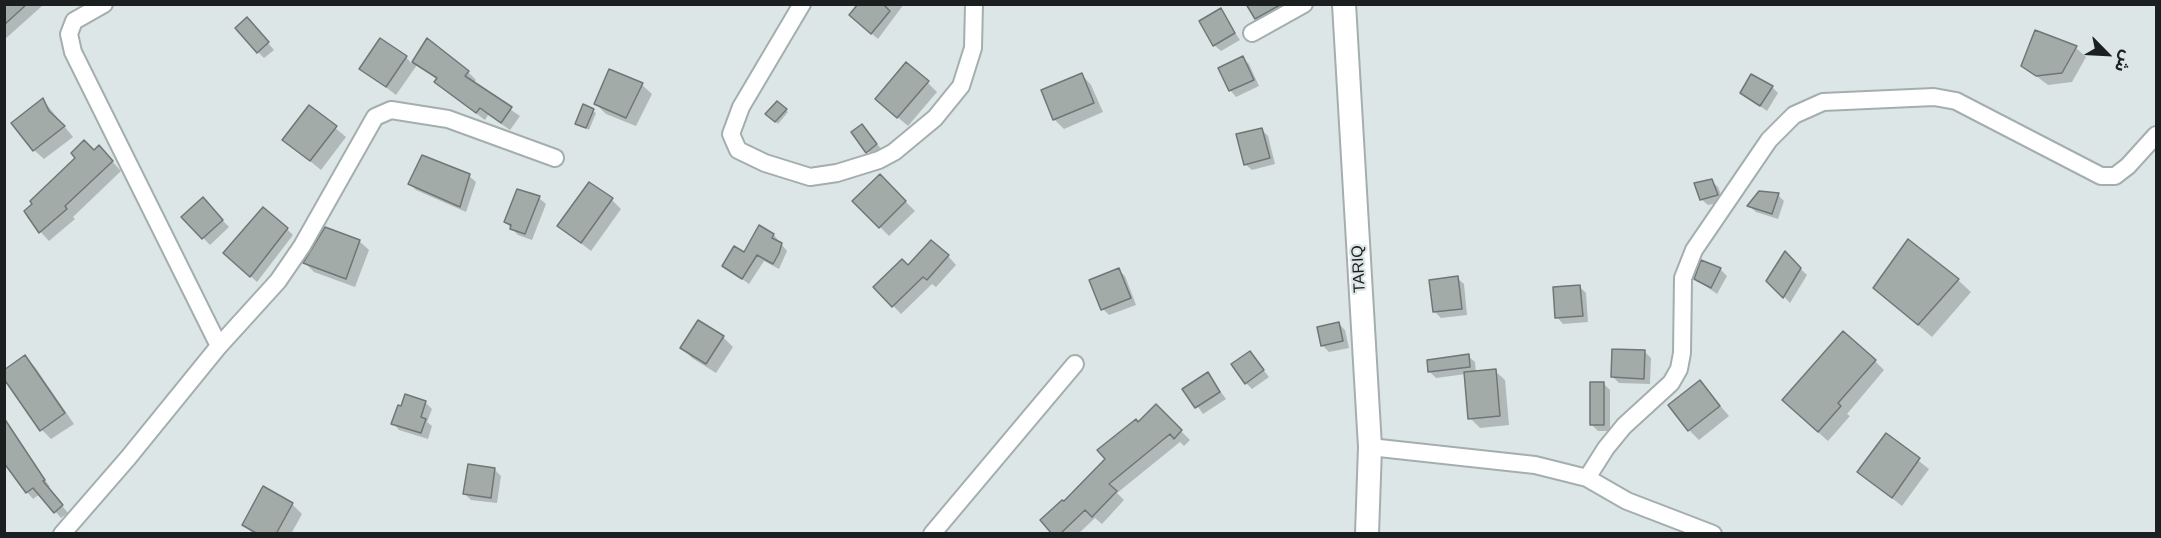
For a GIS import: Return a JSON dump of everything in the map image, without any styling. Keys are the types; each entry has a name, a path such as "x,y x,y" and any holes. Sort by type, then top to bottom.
{"main road":[{"name":"TARIQ","path":"1344,4 1370,447 1367,534"}],"street":[{"path":"802,4 741,107 731,134 738,150 765,163 810,177 837,173 879,160 894,152 942,111 962,86 973,48 974,4"},
{"path":"1252,33 1304,4"},
{"path":"96,6 74,21 69,34 73,52 219,346"},
{"path":"1587,478 1606,448 1624,426 1671,383 1679,369 1682,353 1683,278 1694,250 1769,140 1794,115 1823,102 1934,97 1956,101 2102,176 2115,176 2128,166 2157,135"},
{"path":"62,534 129,458 219,346 278,281 302,246 375,117 391,110 448,119 555,158"},
{"path":"932,534 1075,364"},
{"path":"1370,447 1535,465 1587,478 1627,501 1713,534"}],"building":[{"path":"4,4 27,4 4,25"},
{"path":"858,4 883,4 890,11 871,34 849,15"},
{"path":"1246,4 1282,4 1255,19"},
{"path":"1221,8 1235,33 1213,46 1199,21"},
{"path":"247,17 269,42 257,53 235,28"},
{"path":"2035,30 2077,46 2062,73 2036,76 2021,66"},
{"path":"380,38 407,56 386,87 359,69"},
{"path":"427,38 469,71 465,76 512,107 501,123 480,108 476,113 434,82 437,78 412,62"},
{"path":"1243,56 1254,80 1229,91 1218,68"},
{"path":"906,62 929,81 897,118 875,99"},
{"path":"609,69 643,83 626,118 594,104"},
{"path":"1082,73 1094,103 1053,120 1041,90"},
{"path":"1751,74 1773,86 1760,106 1740,93"},
{"path":"43,98 49,111 65,126 33,151 11,123"},
{"path":"777,101 787,109 775,122 765,114"},
{"path":"583,104 594,109 586,128 575,124"},
{"path":"309,105 337,126 310,161 282,140"},
{"path":"862,124 877,144 866,153 851,132"},
{"path":"1262,128 1270,158 1244,165 1236,134"},
{"path":"84,140 94,150 99,145 113,161 65,206 67,209 39,233 24,211 32,204 30,201 75,158 71,153"},
{"path":"422,155 470,174 460,207 408,184"},
{"path":"880,174 906,201 879,228 852,201"},
{"path":"1712,179 1718,195 1700,200 1694,183"},
{"path":"589,182 613,198 581,243 557,226"},
{"path":"517,189 540,196 525,234 510,229 511,225 504,222"},
{"path":"1759,191 1779,193 1772,214 1747,206"},
{"path":"203,197 223,220 202,239 181,217"},
{"path":"263,207 288,228 250,277 223,253"},
{"path":"759,225 774,234 772,238 782,243 779,253 773,264 757,255 742,279 722,266 734,246 744,252"},
{"path":"325,227 360,240 346,279 303,263"},
{"path":"1908,239 1959,279 1918,325 1873,288"},
{"path":"931,240 949,255 927,280 923,277 892,307 873,287 902,259 908,265"},
{"path":"1785,251 1801,268 1783,298 1766,281"},
{"path":"1701,260 1721,268 1711,288 1694,279"},
{"path":"1119,268 1131,298 1101,310 1089,280"},
{"path":"1458,276 1462,309 1433,312 1429,280"},
{"path":"1580,285 1583,316 1555,318 1553,287"},
{"path":"698,320 724,336 706,364 680,348"},
{"path":"1339,322 1343,341 1321,346 1317,327"},
{"path":"1843,331 1876,360 1838,403 1841,406 1818,432 1782,400"},
{"path":"1612,349 1645,350 1644,379 1611,377"},
{"path":"1250,351 1264,370 1245,384 1231,364"},
{"path":"1469,354 1470,367 1428,372 1427,360"},
{"path":"25,355 65,413 40,431 4,379 4,370"},
{"path":"1496,369 1500,416 1468,419 1464,372"},
{"path":"1208,372 1220,392 1195,408 1182,389"},
{"path":"1700,380 1720,406 1688,431 1668,405"},
{"path":"1590,382 1604,382 1604,425 1590,425"},
{"path":"405,394 426,401 421,417 426,419 421,433 391,424"},
{"path":"1156,404 1182,430 1174,439 1170,434 1109,484 1117,491 1092,517 1085,510 1060,534 1052,534 1040,520 1062,500 1064,501 1105,459 1097,450 1136,419 1138,422"},
{"path":"4,418 45,480 43,481 63,505 54,513 33,488 26,493 4,463"},
{"path":"1886,433 1920,458 1892,498 1857,472"},
{"path":"468,464 495,468 491,498 463,494"},
{"path":"263,486 293,503 276,534 258,534 242,525"}]}
